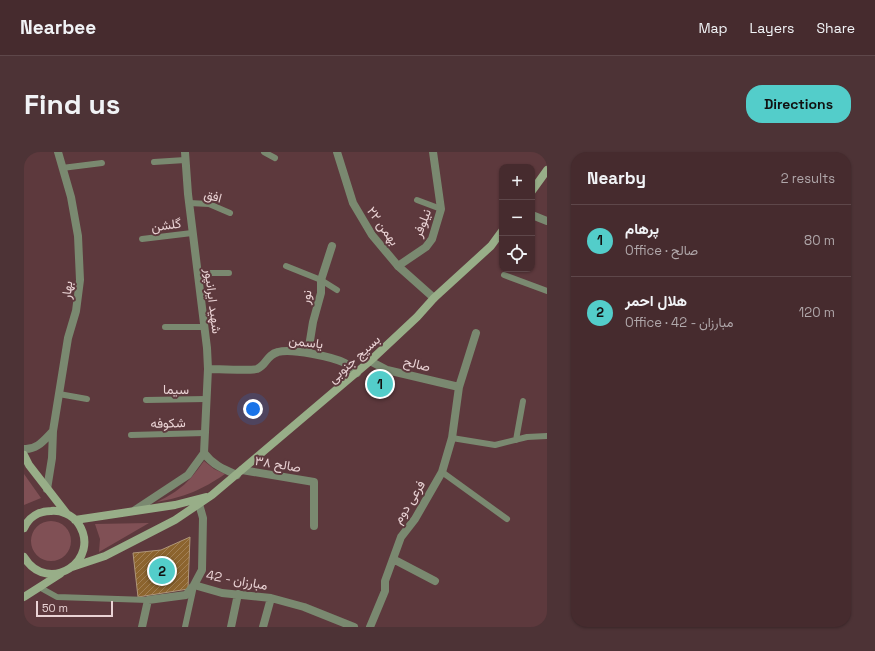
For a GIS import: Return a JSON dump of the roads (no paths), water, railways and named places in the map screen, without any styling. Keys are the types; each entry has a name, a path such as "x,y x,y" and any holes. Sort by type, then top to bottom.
{"main road":[{"path":"535,187 547,170"},
{"name":"بسیج جنوبی","path":"72,567 105,556 175,520 212,495 357,373 490,246 499,234"},
{"path":"24,455 29,465 47,489 67,514 75,520 81,528 84,539 84,549 79,559 72,567 24,597"},
{"path":"75,520 174,505 212,495"},
{"path":"24,528 35,515 45,511 56,510 67,514"},
{"path":"24,557 32,566 45,573 54,574 64,572"}],"street":[{"name":"بهار","path":"47,489 52,458 53,431 68,338 76,311 80,280 78,236 70,197 58,152"},
{"name":"۲۲ بهمن","path":"337,152 353,203 372,235 398,266 434,298"},
{"name":"نیلوفر","path":"398,266 426,247 432,239 441,209 433,152"},
{"name":"شهید ایرانپور","path":"185,156 192,233 198,273 208,369 204,453"},
{"path":"535,216 547,221"},
{"name":"نور","path":"308,353 313,322 321,293 321,280 332,246"},
{"name":"فرعی دوم","path":"370,627 385,591 385,581 401,537 415,519 442,472 452,438 459,387 476,333"},
{"name":"یاسمن","path":"208,369 257,369 264,364 269,356 279,351 308,353 330,357 345,363 357,373"},
{"name":"صالح","path":"370,361 387,370 459,387"},
{"path":"24,449 30,449 41,444 53,431"},
{"path":"135,510 188,475 204,453 211,462 223,469 240,472"},
{"name":"صالح ۳۸","path":"240,472 314,482 314,526"},
{"name":"مبارزان - 42","path":"199,504 203,518 202,570 194,585 222,593 271,598 304,607 354,627"},
{"path":"393,559 435,581"},
{"path":"142,627 148,600 186,595 194,585"},
{"path":"231,627 238,594"},
{"path":"263,627 271,598"}],"lane":[{"path":"264,152 274,158"},
{"path":"154,162 185,156"},
{"path":"62,168 102,163"},
{"path":"417,200 441,209"},
{"name":"افق","path":"189,203 209,204 230,213"},
{"name":"گلشن","path":"142,239 192,233"},
{"path":"286,266 321,280 337,290"},
{"path":"198,273 229,273"},
{"path":"504,275 547,291"},
{"path":"165,327 204,327"},
{"path":"59,394 87,399"},
{"name":"سیما","path":"146,400 206,400"},
{"path":"516,440 523,401"},
{"name":"شکوفه","path":"131,435 205,434"},
{"path":"452,438 495,445 527,436 547,436"},
{"path":"442,472 507,520"},
{"path":"185,627 194,585"},
{"path":"39,587 57,597 148,600"}],"place":[{"name":"پرهام","path":"380,384"},
{"name":"هلال احمر","path":"162,571"}]}
